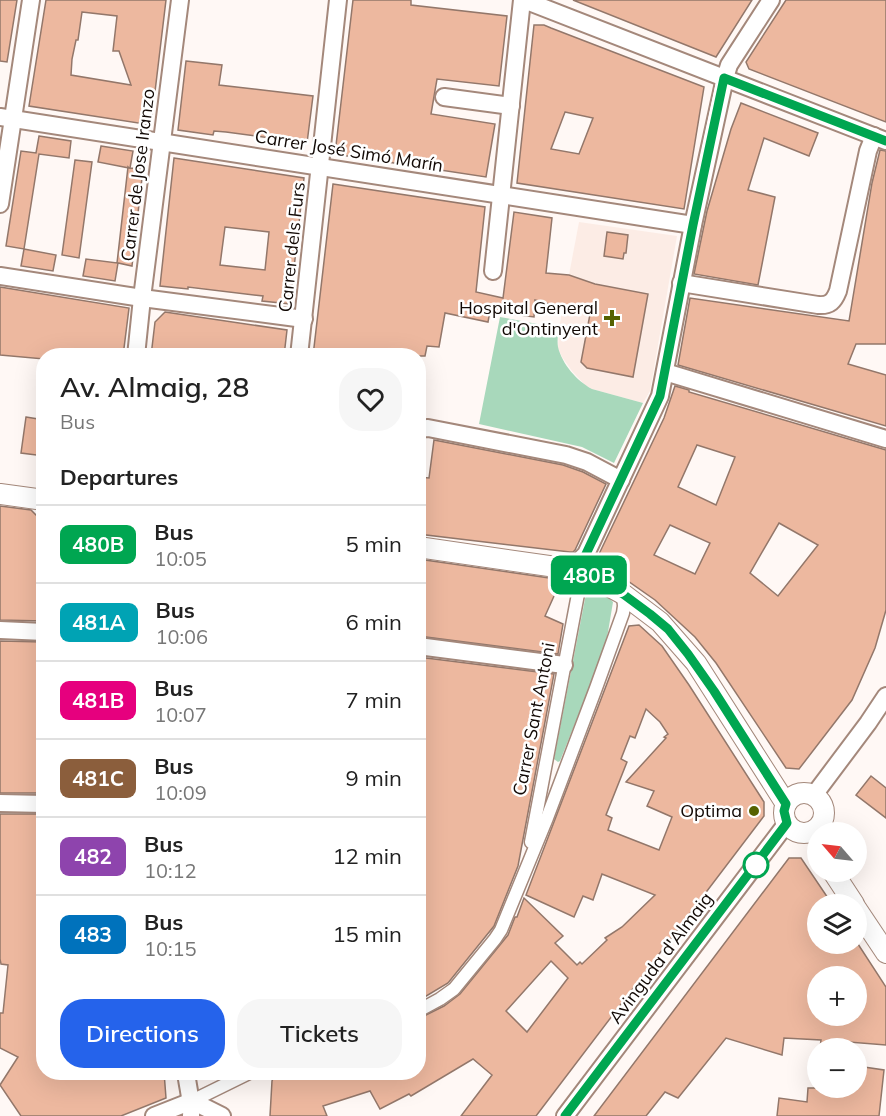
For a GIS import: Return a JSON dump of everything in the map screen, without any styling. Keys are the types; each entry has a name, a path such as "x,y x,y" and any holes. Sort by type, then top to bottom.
{"street":[{"path":"0,204 7,118 31,0"},
{"name":"Carrer de Jose Iranzo","path":"137,348 180,0"},
{"name":"Carrer dels Furs","path":"300,348 338,0"},
{"path":"493,271 523,0 724,78 876,143 838,291 828,305 681,284"},
{"path":"580,568 660,396 724,78 729,65 771,0"},
{"path":"444,97 511,106"},
{"name":"Carrer José Simó Marín","path":"7,118 693,225"},
{"path":"0,276 142,298 304,319"},
{"path":"665,372 886,439"},
{"path":"426,429 576,458 621,480"},
{"path":"0,494 36,499"},
{"path":"426,548 580,568 623,594 660,622 696,663 787,814 792,829 807,836"},
{"name":"Carrer Sant Antoni","path":"524,873 580,568"},
{"name":"Carrer Sant Antoni","path":"426,1007 454,989 495,939 505,920 547,818 600,677 624,606 623,594"},
{"path":"0,630 36,632"},
{"path":"426,647 564,665"},
{"path":"814,795 886,696"},
{"path":"787,814 795,795 808,793 814,795 823,805 822,822"},
{"path":"0,803 36,804"},
{"name":"Avinguda d'Almaig","path":"565,1116 787,814"},
{"path":"867,924 886,953"},
{"path":"187,1080 191,1108"},
{"path":"154,1116 191,1108 238,1080"},
{"path":"191,1108 217,1115"}],"shaded area":[{"name":"Hospital General d'Ontinyent","path":"579,222 677,236 650,391 643,403 585,385 572,371 558,348 559,328"}],"green space":[{"path":"500,317 559,328 560,353 567,366 581,381 592,389 643,403 614,463 582,447 479,424"},
{"path":"592,591 608,597 613,602 608,632 603,653 558,762 554,759 586,594"}],"building":[{"path":"0,0 17,0 7,62 0,61"},
{"path":"46,0 166,0 151,125 29,106","holes":["82,12 117,16 113,51 119,51 131,85 71,75"]},
{"path":"353,0 411,0 411,5 507,16 499,86 437,79 431,114 495,124 486,177 335,154"},
{"path":"573,0 752,0 716,57"},
{"path":"786,0 886,0 886,122 749,69 746,62"},
{"path":"534,25 544,25 704,87 684,209 517,183","holes":["565,112 593,118 579,154 551,149"]},
{"path":"186,61 222,65 219,85 313,96 307,143 226,132 214,131 213,135 178,130"},
{"path":"741,103 818,133 809,156 764,138 748,190 775,197 758,285 694,274 707,211"},
{"path":"39,136 71,141 69,158 39,154 24,249 6,246 21,151 36,153"},
{"path":"101,146 133,151 130,168 143,169 132,266 118,263 115,281 83,276 86,259 117,263 128,168 98,162"},
{"path":"880,150 886,151 886,344 856,344 848,364 886,375 886,426 678,365 690,298 849,321 872,183"},
{"path":"174,158 304,178 290,304 262,301 263,296 160,286","holes":["225,227 269,232 265,270 220,265"]},
{"path":"75,160 92,162 79,258 62,255"},
{"path":"333,184 485,207 476,292 503,298 514,212 552,218 546,273 569,275 595,284 648,294 633,377 587,368 581,362 591,309 563,308 535,300 534,317 490,311 488,322 445,313 439,347 427,346 426,351 426,348 314,348"},
{"path":"607,232 628,235 623,259 604,256"},
{"path":"24,249 56,255 53,271 21,266"},
{"path":"0,287 129,308 124,348 36,348 36,358 0,355"},
{"path":"165,312 287,330 285,348 152,348 155,322"},
{"path":"675,386 886,450 886,610 875,648 852,700 799,769 786,768 716,663 695,637 655,600 622,577 603,568 599,554 664,418","holes":["697,445 735,457 716,505 678,487","779,523 818,545 778,596 750,573","670,525 710,543 695,574 654,555"]},
{"path":"26,417 36,419 36,455 21,453"},
{"path":"434,440 563,465 606,484 575,550 570,552 426,535 426,478 429,478"},
{"path":"0,506 31,510 36,515 36,621 0,620"},
{"path":"426,560 556,579 555,585 559,585 545,616 563,624 558,654 426,637"},
{"path":"639,625 662,646 689,685 764,802 764,816 536,1116 461,1116 492,1075 473,1059 411,1096 409,1094 380,1109 370,1091 323,1106 327,1116 270,1116 272,1080 426,1080 426,1015 444,1006 460,994 508,935 524,898 563,936 555,943 577,965 580,962 582,964 607,940 605,938 622,927 655,895 602,874 593,900 583,896 574,917 526,895 629,626","holes":["646,709 660,722 668,734 664,737 666,738 626,782 654,791 647,806 672,817 659,850 608,830 612,818 606,815 627,762 621,759 630,736 635,738","551,961 568,978 527,1032 506,1011"]},
{"path":"0,641 36,642 36,793 0,793"},
{"path":"426,658 554,674 518,866 494,926 448,983 426,996"},
{"path":"871,776 886,788 886,818 856,795"},
{"path":"0,814 36,814 36,1080 165,1080 166,1098 121,1116 21,1116 0,1085 18,1057 0,1048 0,1013 3,1013 8,965 1,964"},
{"path":"789,858 801,858 807,867 807,882 817,882 825,894 807,894 807,954 865,954 886,987 886,1045 867,1043 867,1038 784,1038 782,1055 726,1038 678,1098 665,1092 646,1116 594,1116"},
{"path":"867,1067 884,1070 879,1116 777,1116 779,1098 807,1102 807,1098 867,1098"}],"bus line":[{"name":"480B","path":"565,1116 787,823 784,811 786,804 696,663 660,622 623,594 590,576 585,567 586,554 660,396 724,78 886,141"}],"place":[{"name":"Hospital General d'Ontinyent","path":"612,318"},
{"name":"Optima","path":"754,811"}]}
